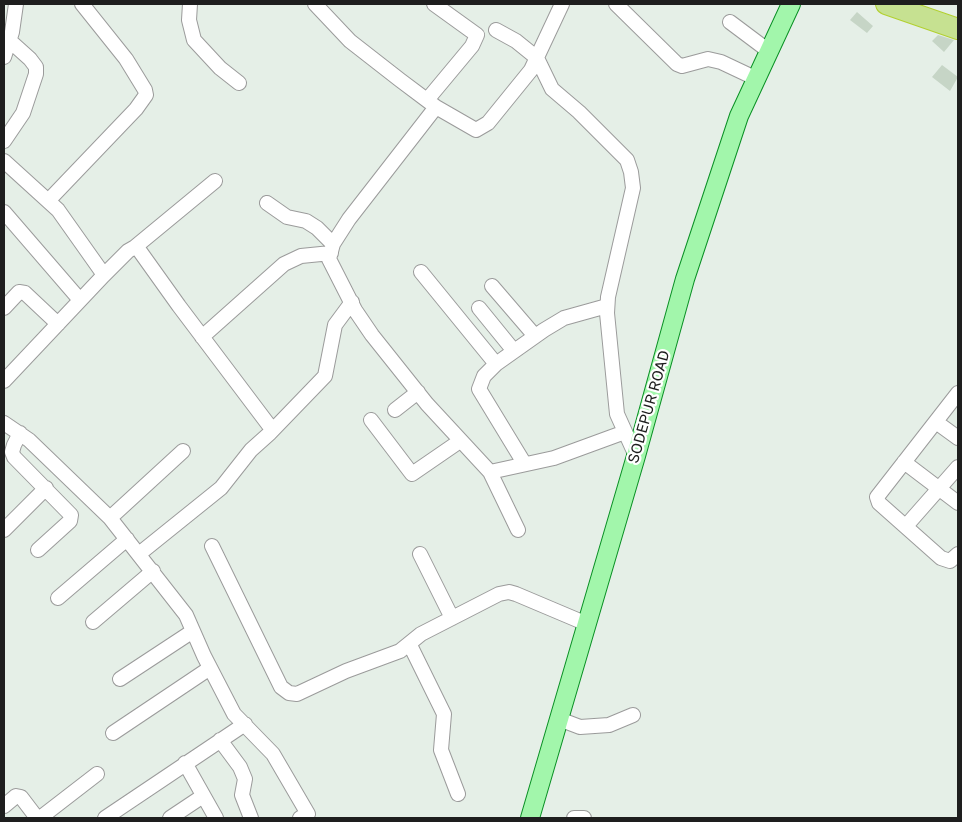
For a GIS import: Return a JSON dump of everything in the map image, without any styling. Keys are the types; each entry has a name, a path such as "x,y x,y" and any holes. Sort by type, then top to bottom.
{"highway":[{"path":"886,4 958,29"},
{"path":"916,4 958,15"}],"main road":[{"name":"SODEPUR ROAD","path":"530,818 636,456 685,279 740,116 791,4"}],"street":[{"path":"4,57 10,40 16,4"},
{"path":"48,201 136,109 146,95 145,90 126,59 82,4"},
{"path":"190,4 189,20 194,40 220,68 239,83"},
{"path":"315,4 350,41 432,104 473,129 480,129 531,70 562,4"},
{"path":"434,4 477,35 472,46 432,104 349,219 332,248 329,259 372,335 418,392 490,472 518,530"},
{"path":"616,4 678,64 682,66 708,59 720,62 757,79"},
{"path":"730,22 770,52"},
{"path":"502,28 537,58 552,89 579,112 626,160 631,172 634,188 607,306 617,414 636,456"},
{"path":"4,141 24,113 36,74 36,67 30,59 10,40"},
{"path":"4,161 48,201 70,225 104,275"},
{"path":"4,382 104,275 215,181"},
{"path":"267,202 287,217 306,221 317,228 332,248"},
{"path":"4,212 80,300"},
{"path":"135,247 140,250 202,337 266,421 271,428 270,433"},
{"path":"202,337 284,264 301,256 332,248"},
{"path":"421,272 496,364"},
{"path":"492,286 535,336"},
{"path":"4,308 19,292 25,293 58,324"},
{"path":"138,554 221,488 251,450 325,376 335,325 352,302"},
{"path":"524,463 480,389 484,376 496,364 564,318 607,306"},
{"path":"479,308 514,351"},
{"path":"395,410 418,392"},
{"path":"958,392 877,497 878,503 941,558 950,561 958,554"},
{"path":"371,420 412,474 460,440"},
{"path":"936,422 958,438"},
{"path":"4,423 29,440 110,518 186,615 210,668 234,714 273,754 306,817"},
{"path":"490,472 524,463 554,458 625,432"},
{"path":"20,434 12,452 14,457 71,515 70,521 38,550"},
{"path":"110,518 182,451"},
{"path":"904,462 958,503"},
{"path":"906,526 958,467"},
{"path":"4,530 46,488"},
{"path":"58,598 127,539"},
{"path":"212,546 281,687 289,694 297,694 346,671 400,651 422,634 499,594 509,592 587,624"},
{"path":"420,554 452,618"},
{"path":"93,622 152,571"},
{"path":"120,679 193,631"},
{"path":"410,644 444,714 441,750 458,794"},
{"path":"113,733 210,668"},
{"path":"559,719 580,727 609,725 633,715"},
{"path":"105,818 245,724"},
{"path":"220,740 240,767 246,779 242,795 251,818"},
{"path":"185,763 216,818"},
{"path":"4,806 16,796 21,797 38,818 97,774"},
{"path":"170,818 203,796"},
{"path":"574,818 584,818"}],"building":[{"path":"857,12 873,26 867,33 850,20"},
{"path":"938,35 954,40 944,52 932,41"},
{"path":"942,65 958,77 950,91 932,77"}]}
